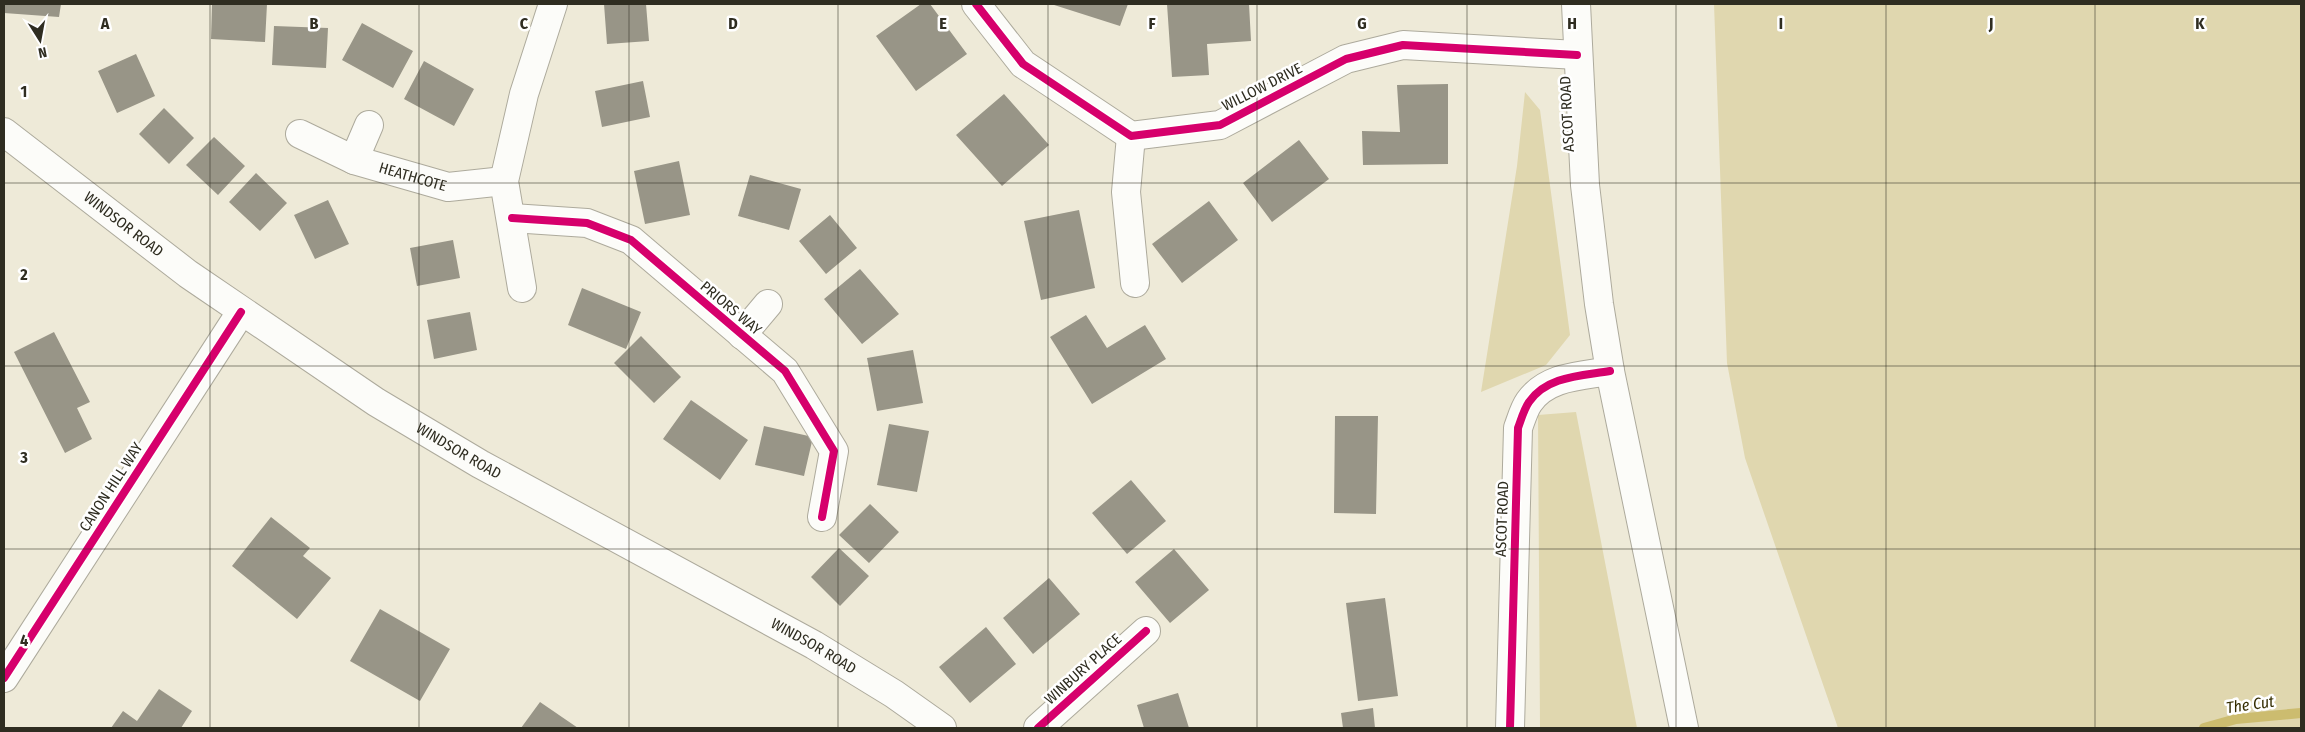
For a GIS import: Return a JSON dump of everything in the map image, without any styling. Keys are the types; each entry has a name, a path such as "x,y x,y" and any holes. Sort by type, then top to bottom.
{"street":[{"path":"976,4 1023,64 1131,136 1126,192 1135,283"},
{"name":"ASCOT ROAD","path":"1576,4 1577,55 1585,185 1610,371 1684,728"},
{"path":"522,288 512,218 504,180 546,6"},
{"name":"WILLOW DRIVE","path":"1131,136 1220,125 1346,59 1403,45 1577,55"},
{"path":"354,160 369,125"},
{"name":"WINDSOR ROAD","path":"4,132 132,233 241,312 332,374 430,435 814,646 894,694 942,728"},
{"name":"HEATHCOTE","path":"300,134 354,160 448,187 504,180"},
{"name":"PRIORS WAY","path":"512,218 588,223 631,240 785,371 834,451 822,518"},
{"name":"PRIORS WAY","path":"742,335 768,304"},
{"name":"CANON HILL WAY","path":"4,678 241,312"},
{"name":"ASCOT ROAD","path":"1510,728 1518,428 1528,403 1541,388 1558,380 1610,371"},
{"name":"WINBURY PLACE","path":"1038,728 1146,631"}],"shaded area":[{"path":"1714,4 2301,4 2301,728 1838,728 1745,458 1727,363"},
{"path":"1525,92 1540,110 1570,335 1546,365 1481,392 1517,166"},
{"path":"1576,412 1637,728 1540,728 1538,415"}],"building":[{"path":"4,4 61,4 59,17 4,13"},
{"path":"212,4 267,4 265,42 211,39"},
{"path":"604,4 646,4 649,41 607,44"},
{"path":"921,4 930,4 967,54 916,91 876,36"},
{"path":"1051,4 1128,4 1120,26"},
{"path":"1167,4 1249,4 1251,41 1207,44 1209,75 1172,77"},
{"path":"362,23 413,51 393,88 342,60"},
{"path":"274,26 328,28 326,68 272,65"},
{"path":"136,54 155,96 117,113 98,71"},
{"path":"424,61 474,89 454,126 404,99"},
{"path":"643,81 650,117 602,127 595,91"},
{"path":"1448,84 1448,164 1363,165 1362,131 1400,132 1397,85"},
{"path":"1004,94 1049,145 1002,186 956,135"},
{"path":"164,108 194,138 169,164 139,134"},
{"path":"214,137 245,166 218,195 186,165"},
{"path":"1299,140 1329,179 1272,222 1243,183"},
{"path":"679,161 690,215 645,224 634,171"},
{"path":"256,173 287,203 260,231 229,202"},
{"path":"750,175 801,189 789,230 738,216"},
{"path":"328,200 349,244 315,259 294,215"},
{"path":"1209,201 1238,240 1182,283 1152,244"},
{"path":"1079,210 1095,288 1041,300 1024,221"},
{"path":"830,215 857,248 826,274 799,241"},
{"path":"453,240 460,278 417,286 410,248"},
{"path":"860,269 899,314 862,344 824,299"},
{"path":"582,288 641,312 626,349 568,325"},
{"path":"470,312 477,350 434,359 427,320"},
{"path":"1086,315 1107,348 1145,325 1166,359 1092,404 1050,337"},
{"path":"54,332 90,402 77,408 92,439 65,453 14,352"},
{"path":"641,336 681,377 654,403 614,363"},
{"path":"913,350 923,403 877,411 867,358"},
{"path":"691,400 748,440 720,480 663,439"},
{"path":"1335,416 1378,416 1376,514 1334,513"},
{"path":"889,424 929,431 917,492 877,485"},
{"path":"764,426 813,437 804,476 755,465"},
{"path":"1131,480 1166,521 1127,554 1092,513"},
{"path":"870,504 899,532 869,563 839,535"},
{"path":"271,517 310,548 303,556 331,578 297,619 232,566"},
{"path":"839,548 869,576 840,606 811,577"},
{"path":"1174,549 1209,590 1170,623 1135,582"},
{"path":"1049,578 1080,614 1033,654 1003,618"},
{"path":"1385,598 1398,696 1358,701 1346,603"},
{"path":"380,609 450,649 420,701 350,661"},
{"path":"986,627 1016,664 970,703 939,667"},
{"path":"159,689 192,711 181,728 111,728 123,711 137,721"},
{"path":"1178,693 1189,728 1144,728 1137,705"},
{"path":"540,702 578,728 521,728"},
{"path":"1373,708 1375,728 1343,728 1341,713"}],"waterway":[{"name":"The Cut","path":"2204,728 2236,719 2301,713"}],"cycle path":[{"path":"976,4 1023,64 1131,136 1220,125 1346,59 1403,45 1577,55"},
{"path":"512,218 587,223 631,240 785,371 834,451 822,517"},
{"path":"4,678 241,312"},
{"path":"1510,728 1518,428 1529,402 1536,393 1545,387 1576,376 1610,371"},
{"path":"1038,728 1146,631"}]}
